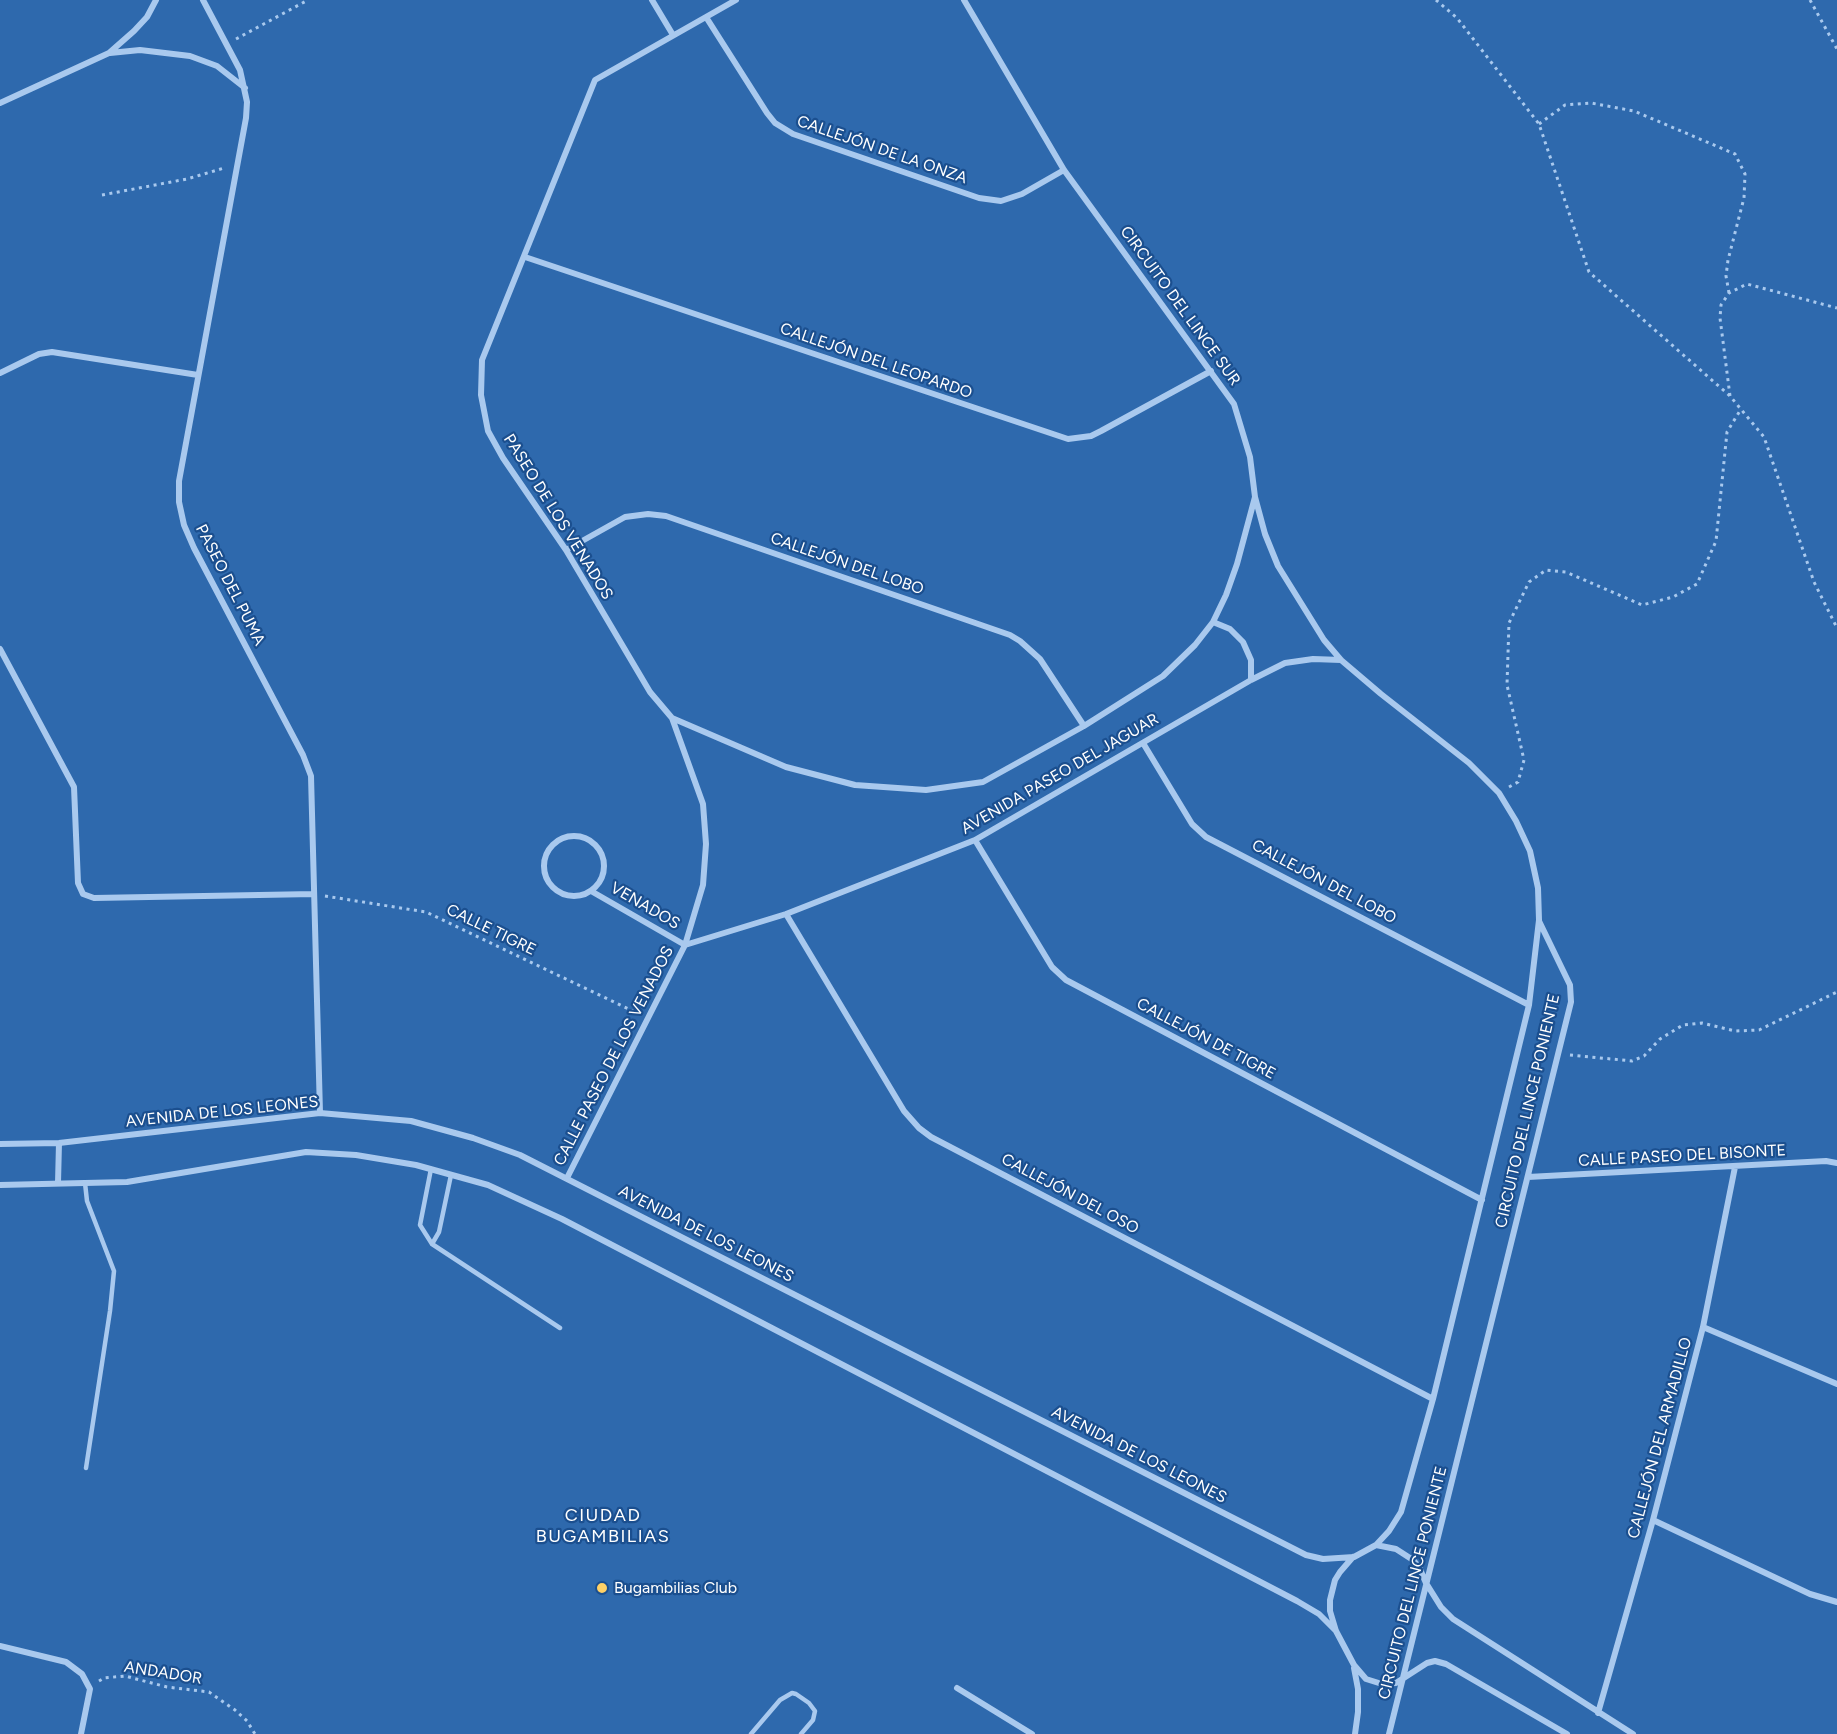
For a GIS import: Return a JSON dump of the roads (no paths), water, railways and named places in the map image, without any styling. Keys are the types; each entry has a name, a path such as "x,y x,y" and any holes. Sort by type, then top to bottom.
{"street":[{"path":"0,103 109,53 134,32 147,17 156,0"},
{"name":"PASEO DEL PUMA","path":"203,0 240,70 245,88 246,118 179,481 179,502 184,525 194,548 308,766 320,1113"},
{"path":"652,0 673,35"},
{"name":"PASEO DE LOS VENADOS","path":"685,945 703,885 706,844 703,804 672,718 650,692 566,550 503,458 488,431 481,394 482,360 595,80 736,0"},
{"name":"CIRCUITO DEL LINCE SUR","path":"964,0 1064,170 1234,404 1250,458 1255,497 1265,534 1278,566 1324,640 1341,660 1470,763 1499,793 1530,851 1538,888 1539,920"},
{"name":"CALLEJÓN DE LA ONZA","path":"706,17 767,113 775,123 793,134 979,198 1001,201 1022,194 1064,170"},
{"path":"109,53 141,50 190,56 217,66 245,88"},
{"name":"CALLEJÓN DEL LEOPARDO","path":"525,257 1068,439 1091,436 1211,371"},
{"path":"0,374 39,354 52,352 198,375"},
{"name":"AVENIDA PASEO DEL JAGUAR","path":"672,718 786,767 855,785 926,790 983,782 1084,726 1163,676 1195,645 1213,622 1226,595 1238,564 1255,497"},
{"name":"CALLEJÓN DEL LOBO","path":"566,550 633,514 677,519 1010,635 1040,659 1084,726"},
{"path":"1213,622 1230,629 1243,642 1251,660 1251,680"},
{"path":"0,649 74,787 78,883 83,894 94,898 314,894"},
{"name":"AVENIDA PASEO DEL JAGUAR","path":"685,945 786,914 975,840 1251,680 1285,663 1313,659 1341,660"},
{"name":"CALLEJÓN DEL LOBO","path":"1143,743 1192,824 1206,837 1529,1005"},
{"name":"VENADOS","path":"591,891 602,877 604,869 596,845 581,836 572,835 556,841 550,847 543,863 544,872 552,887 567,895 575,896 591,891 685,945"},
{"name":"CALLEJÓN DE TIGRE","path":"975,840 1052,967 1066,980 1482,1200"},
{"name":"CALLEJÓN DEL OSO","path":"786,914 904,1111 919,1128 931,1137 1434,1399"},
{"name":"CIRCUITO DEL LINCE PONIENTE","path":"1376,1545 1389,1531 1401,1512 1434,1399 1529,1005 1539,920"},
{"name":"CIRCUITO DEL LINCE PONIENTE","path":"1389,1734 1571,1002 1570,985 1539,920"},
{"name":"CALLE PASEO DE LOS VENADOS","path":"567,1179 685,945"},
{"name":"AVENIDA DE LOS LEONES","path":"0,1144 59,1143 320,1113 411,1121 472,1138 520,1155 1306,1555 1323,1559 1354,1557"},
{"path":"58,1183 59,1143"},
{"path":"0,1185 127,1182 306,1152 356,1155 430,1169 488,1185 583,1229 1297,1601 1318,1614 1336,1631"},
{"name":"CALLE PASEO DEL BISONTE","path":"1528,1178 1826,1161 1837,1163"},
{"name":"CALLEJÓN DEL ARMADILLO","path":"1598,1713 1653,1520 1703,1327 1735,1167"},
{"path":"1703,1327 1837,1384"},
{"path":"1653,1520 1810,1594 1837,1602"},
{"path":"1567,1734 1446,1664 1435,1661 1427,1662 1403,1679 1389,1684 1374,1683 1359,1673 1336,1631 1330,1611 1332,1590 1340,1572 1354,1557 1376,1545 1396,1549 1406,1554 1419,1567 1441,1607 1453,1619 1633,1734"},
{"path":"0,1646 66,1662 82,1674 90,1689 81,1734"},
{"name":"CIRCUITO DEL LINCE PONIENTE","path":"1354,1665 1358,1689 1355,1734"},
{"path":"957,1688 1032,1734"}],"lane":[{"path":"430,1169 420,1225 432,1244 560,1328"},
{"path":"432,1244 439,1232 451,1175"},
{"path":"85,1183 87,1201 114,1271 86,1468"},
{"path":"751,1734 780,1700 792,1693 809,1703 815,1711 813,1720 801,1734"}],"place":[{"name":"Bugambilias Club","path":"602,1588"}],"district":[{"name":"CIUDAD BUGAMBILIAS","path":"603,1526"}]}
